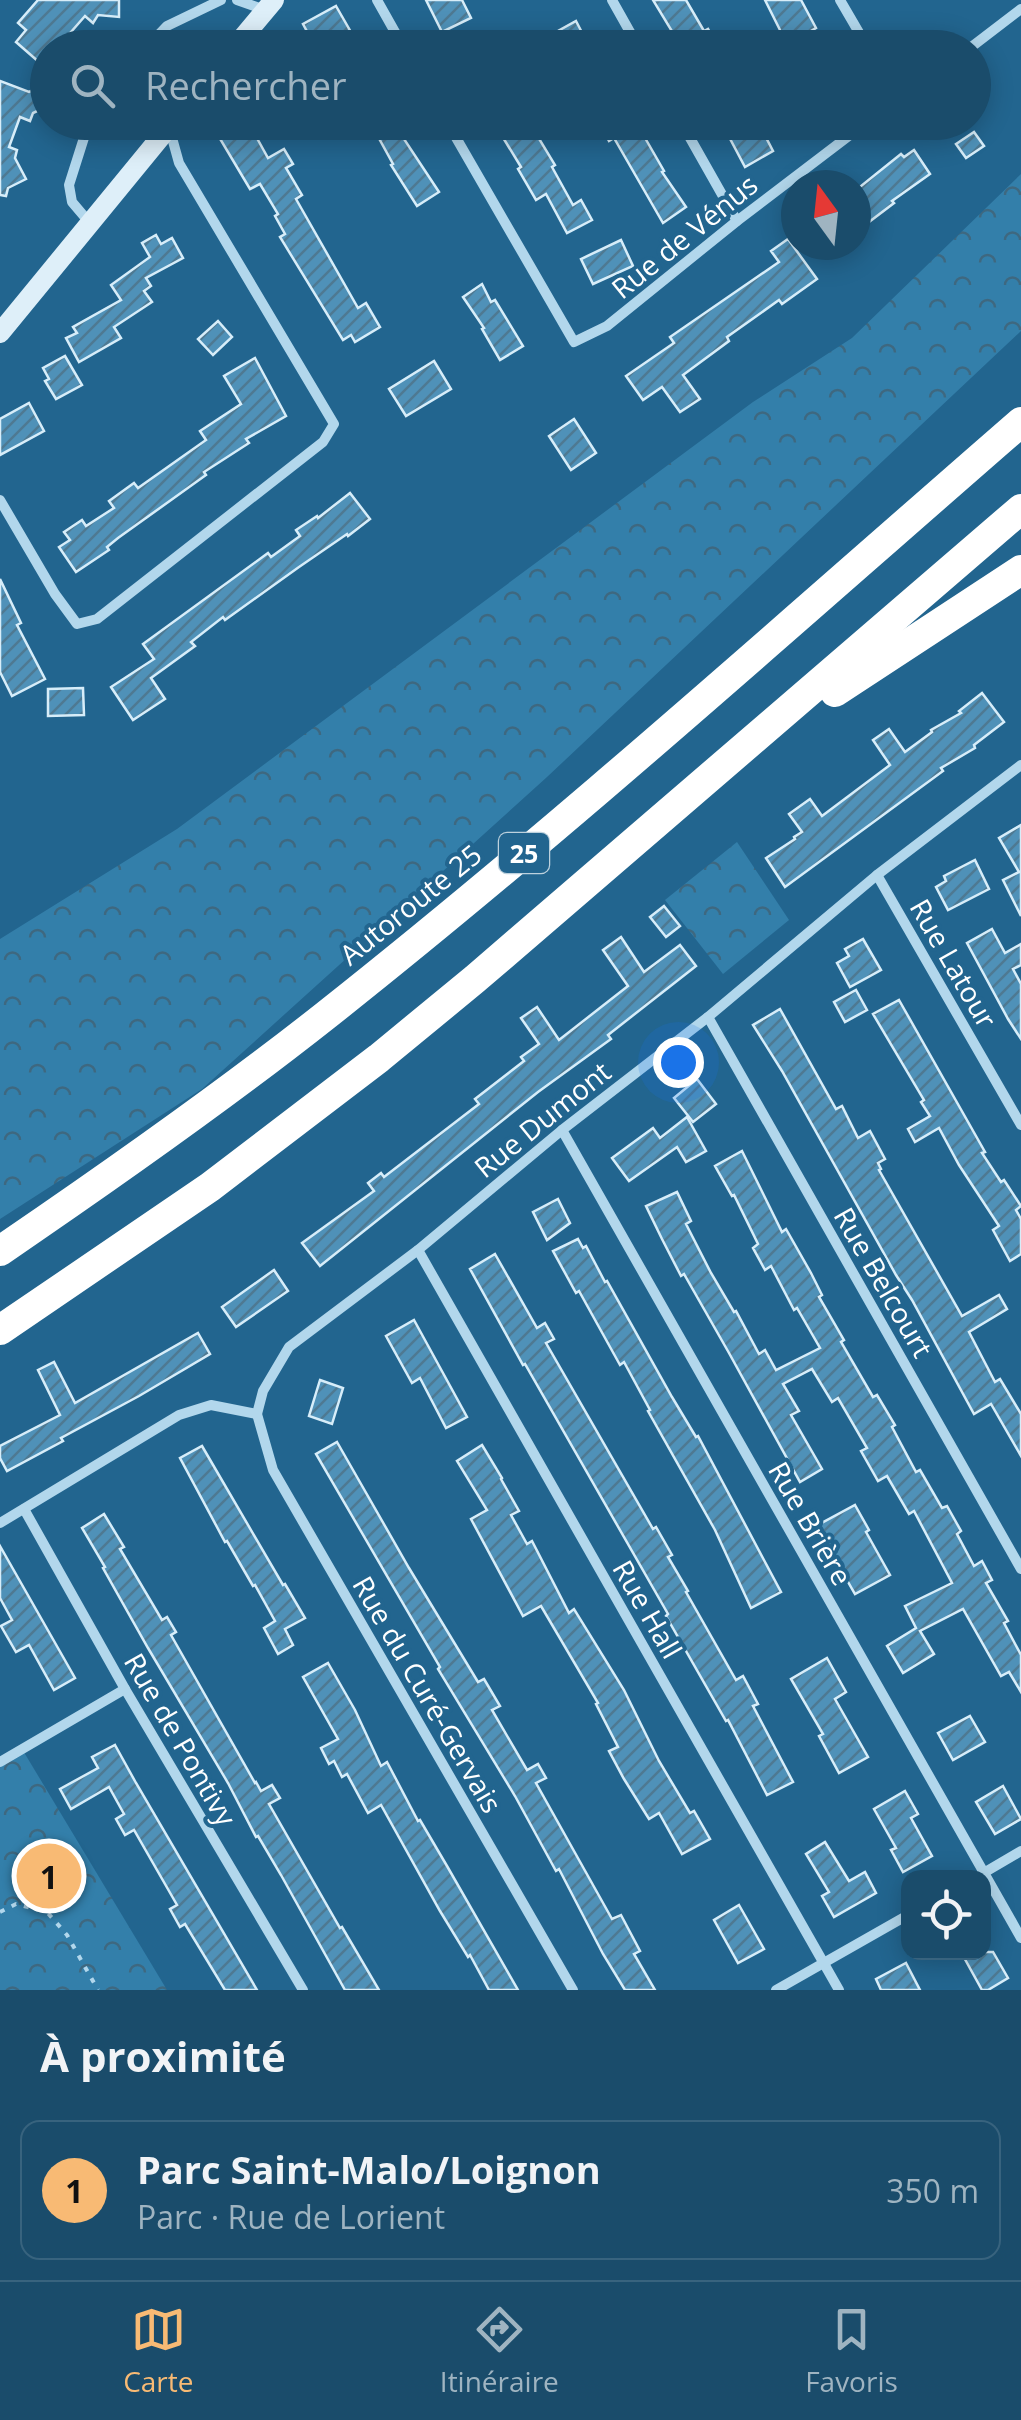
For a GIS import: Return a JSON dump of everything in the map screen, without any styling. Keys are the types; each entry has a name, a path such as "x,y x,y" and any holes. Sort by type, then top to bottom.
{"highway":[{"name":"Autoroute 25","path":"0,1252 213,1102 375,976 590,797 1021,422"},
{"name":"25","path":"0,1330 210,1186 465,988 1021,509"},
{"path":"724,765 1021,570"}],"street":[{"path":"163,30 221,0"},
{"path":"237,0 270,5"},
{"path":"377,0 394,30"},
{"path":"612,0 629,30"},
{"path":"840,0 858,30"},
{"path":"249,30 270,5"},
{"path":"991,32 1021,9"},
{"path":"84,140 69,185 72,202 89,222"},
{"path":"0,333 158,140"},
{"path":"0,500 54,594 77,624 96,618 127,595 323,442 334,424 179,163 174,140"},
{"name":"Rue de Vénus","path":"457,140 574,342 607,326 843,140"},
{"path":"692,140 738,220"},
{"name":"Rue Dumont","path":"257,1414 263,1391 290,1348 418,1250 878,875 1021,765"},
{"name":"Rue Latour","path":"878,875 1021,1125"},
{"name":"Rue Belcourt","path":"708,1017 1021,1568"},
{"name":"Rue Brière","path":"562,1130 976,1870"},
{"name":"Rue Hall","path":"418,1250 839,1990"},
{"path":"0,1524 180,1415 211,1405 257,1414"},
{"name":"Rue du Curé-Gervais","path":"257,1414 272,1470 574,1990"},
{"name":"Rue de Pontivy","path":"24,1509 125,1690 303,1990"},
{"path":"0,1762 125,1690"},
{"path":"987,1870 1021,1850"},
{"name":"Rue Brière","path":"991,1893 1021,1938"},
{"path":"776,1990 901,1920"}],"path":[{"path":"0,1912 16,1904 47,1912 66,1935 98,1990"}],"green space":[{"path":"1021,174 1021,331 547,777 202,1089 0,1219 0,939 177,829 753,402 852,338"},
{"path":"737,842 789,920 723,974 665,900"},
{"path":"22,1749 167,1990 0,1990 0,1762"}],"building":[{"path":"38,0 119,0 119,17 98,15 93,23 85,16 73,30 30,30 30,54 16,42 26,30 18,23"},
{"path":"426,0 462,0 471,18 441,30"},
{"path":"653,0 686,0 703,30 671,30"},
{"path":"765,0 801,0 816,28 780,30"},
{"path":"336,6 350,30 306,30 303,24"},
{"path":"576,21 581,30 560,30"},
{"path":"0,81 30,92 30,121 20,117 9,147 17,150 15,158 26,179 8,188 6,196 0,195"},
{"path":"221,140 258,140 268,158 284,149 293,164 286,168 302,195 296,199 358,308 366,303 380,327 355,342 351,335 343,340 280,237 285,234 275,216 278,214 260,184 250,189"},
{"path":"380,140 405,140 439,192 417,206"},
{"path":"504,140 540,140 573,205 581,200 592,220 567,233 546,194 536,200 518,169 521,167"},
{"path":"615,140 646,140 686,207 663,223"},
{"path":"731,140 767,140 773,151 745,167"},
{"path":"980,140 984,146 966,158 956,144"},
{"path":"914,150 930,174 871,220 871,178 901,154 904,157"},
{"path":"156,235 161,244 172,238 183,258 146,278 151,286 144,291 152,302 114,327 121,338 79,362 66,338 77,333 73,327 121,300 111,285 150,257 142,243"},
{"path":"621,240 633,266 593,284 581,259"},
{"path":"781,244 781,260 803,260 817,279 727,337 729,341 683,375 700,399 680,412 662,387 643,400 626,376 674,343 670,337 779,262 771,251"},
{"path":"482,284 523,346 500,360 463,297"},
{"path":"218,321 232,337 213,355 198,339"},
{"path":"65,356 82,385 56,399 45,381 49,379 43,368"},
{"path":"255,358 286,416 246,439 249,443 204,472 206,475 76,572 59,547 70,540 64,532 82,520 86,526 114,508 109,501 134,483 138,488 206,440 200,431 241,404 224,376"},
{"path":"434,361 451,389 406,416 389,389"},
{"path":"29,403 44,431 0,455 0,419"},
{"path":"574,419 596,453 571,470 549,436"},
{"path":"350,493 370,519 191,642 195,646 151,678 165,699 133,720 111,687 154,659 143,644 268,553 271,557 300,536 296,530"},
{"path":"0,579 21,623 17,625 45,679 12,696 0,672"},
{"path":"83,688 84,715 48,716 48,689"},
{"path":"982,693 1004,722 975,748 941,768 943,771 785,887 766,858 802,832 789,814 810,799 822,816 890,765 873,740 889,729 905,752 931,730 961,713"},
{"path":"1021,825 1021,916 1003,880 1019,872 999,838"},
{"path":"975,860 989,889 948,910 936,887 946,881 944,876"},
{"path":"664,906 680,926 666,937 650,917"},
{"path":"992,929 1005,953 1021,944 1021,965 1013,969 1021,984 1021,1039 967,943"},
{"path":"621,937 644,972 680,945 696,966 608,1035 611,1039 538,1092 320,1266 302,1243 374,1191 368,1183 381,1173 384,1177 479,1104 475,1099 524,1061 521,1057 539,1044 521,1018 537,1007 559,1040 628,986 603,950"},
{"path":"863,939 881,970 850,987 837,963 849,956 845,949"},
{"path":"856,990 867,1010 845,1022 834,1002"},
{"path":"899,1000 985,1152 982,1153 1021,1206 1016,1210 1021,1219 1021,1254 1010,1261 993,1230 999,1226 939,1128 915,1142 908,1129 930,1116 873,1014"},
{"path":"780,1009 836,1109 842,1106 858,1138 870,1131 885,1159 878,1163 879,1170 962,1316 999,1295 1007,1309 969,1332 995,1382 1000,1379 1021,1414 1021,1456 991,1404 974,1414 753,1025"},
{"path":"697,1079 716,1104 693,1122 674,1098"},
{"path":"687,1117 706,1151 686,1162 677,1147 629,1181 612,1158 653,1128 660,1138"},
{"path":"742,1151 782,1232 786,1229 811,1273 822,1295 819,1297 844,1340 841,1342 873,1397 877,1395 895,1425 892,1427 916,1472 920,1470 942,1508 947,1506 974,1566 982,1561 992,1580 986,1583 1008,1621 1004,1623 1021,1655 1021,1692 1009,1672 1001,1676 963,1609 920,1631 934,1654 903,1673 887,1646 916,1628 905,1606 952,1583 914,1511 909,1514 887,1476 878,1481 861,1451 867,1448 838,1398 832,1402 812,1369 783,1384 799,1411 791,1415 822,1469 800,1482 684,1274 681,1276 646,1206 677,1192 691,1221 686,1224 759,1354 765,1350 776,1370 820,1348 771,1266 765,1270 753,1248 758,1244 715,1166"},
{"path":"558,1199 570,1223 547,1240 533,1212"},
{"path":"578,1239 583,1248 586,1246 698,1436 781,1592 751,1608 715,1530 624,1362 620,1365 553,1251"},
{"path":"495,1254 537,1328 545,1323 554,1339 546,1343 653,1529 656,1527 672,1555 668,1557 736,1680 743,1676 758,1704 753,1706 793,1782 767,1795 668,1614 523,1365 470,1269"},
{"path":"274,1270 288,1291 236,1327 222,1307"},
{"path":"414,1320 467,1417 446,1428 420,1378 412,1383 386,1336"},
{"path":"198,1333 210,1354 7,1471 0,1458 0,1446 60,1415 38,1370 54,1362 75,1403"},
{"path":"320,1380 343,1388 332,1424 309,1416"},
{"path":"337,1442 478,1682 484,1679 500,1706 492,1710 527,1770 538,1764 546,1778 536,1783 612,1919 621,1915 640,1951 634,1954 655,1990 625,1990 603,1954 559,1869 556,1871 316,1454"},
{"path":"482,1445 519,1511 511,1515 527,1544 532,1541 569,1613 574,1609 624,1690 659,1761 710,1839 682,1854 659,1813 649,1819 624,1779 609,1751 618,1747 598,1703 541,1606 523,1616 471,1519 487,1510 457,1461"},
{"path":"202,1446 305,1618 285,1629 293,1645 278,1654 264,1628 275,1621 225,1542 180,1458"},
{"path":"855,1505 890,1575 855,1594 816,1526"},
{"path":"104,1514 162,1620 167,1617 176,1632 171,1635 255,1783 261,1791 272,1785 280,1798 269,1804 379,1990 345,1990 256,1837 82,1528"},
{"path":"0,1546 75,1678 54,1690 29,1645 16,1652 1,1626 12,1620 0,1598"},
{"path":"827,1658 846,1692 835,1699 868,1757 839,1773 819,1736 823,1734 791,1679"},
{"path":"328,1663 381,1766 387,1762 518,1990 489,1990 381,1805 368,1813 347,1774 342,1777 334,1761 329,1764 321,1748 338,1739 303,1677"},
{"path":"970,1716 985,1742 953,1760 938,1733"},
{"path":"115,1745 257,1990 225,1990 185,1924 180,1927 170,1909 177,1905 134,1830 125,1835 116,1819 124,1814 109,1787 71,1809 60,1789 98,1768 92,1757"},
{"path":"1003,1786 1021,1819 995,1834 976,1802"},
{"path":"905,1791 918,1814 911,1818 932,1856 902,1870 891,1850 896,1848 874,1809"},
{"path":"825,1842 849,1881 865,1872 876,1893 834,1917 822,1896 829,1892 806,1854"},
{"path":"739,1905 764,1949 738,1963 714,1920"},
{"path":"993,1952 1008,1978 982,1990 965,1960 991,1960"},
{"path":"906,1963 920,1990 881,1990 876,1979"}],"place":[{"name":"Parc Saint-Malo/Loignon","path":"49,1876"}]}
